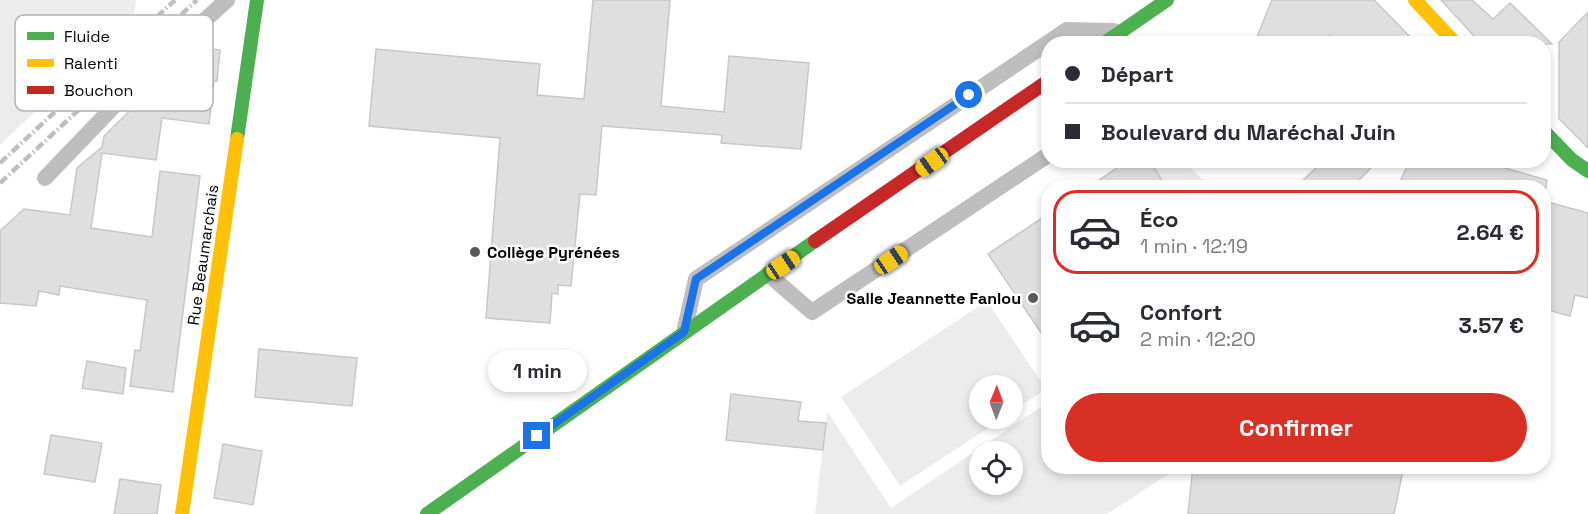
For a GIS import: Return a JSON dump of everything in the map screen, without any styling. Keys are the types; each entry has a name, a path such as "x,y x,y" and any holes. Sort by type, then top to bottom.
{"main road":[{"name":"Rue Beaumarchais","path":"182,514 257,0"},
{"path":"1122,36 1167,0"},
{"path":"1415,0 1449,36"},
{"path":"427,514 684,332 1041,86"},
{"path":"1551,138 1572,160 1588,171"}],"lane":[{"path":"210,15 227,0"},
{"path":"1058,36 1067,30 1106,36"},
{"path":"684,332 696,279 1041,47"},
{"path":"45,178 109,111"},
{"path":"768,274 812,312 1041,160"}],"shaded area":[{"path":"0,0 136,0 134,15 15,15 15,111 36,111 0,145"},
{"path":"1154,168 1190,168 1204,180 1162,180"},
{"path":"987,301 1041,382 1041,392 1023,404 1023,375 969,375 969,429 987,429 900,486 841,397"},
{"path":"1041,407 1041,474 1169,474 1107,514 815,514 827,411 891,508 969,455 969,495 1023,495 1023,441 990,441 1008,429 1023,429 1023,419"}],"building":[{"path":"593,0 670,0 661,106 724,112 729,56 809,63 801,149 721,143 722,135 602,126 596,195 580,194 571,286 558,285 558,294 552,293 550,323 486,318 500,138 369,126 376,49 540,64 537,95 584,99"},
{"path":"1272,0 1374,0 1409,36 1330,35 1257,36"},
{"path":"1441,0 1472,0 1493,19 1510,3 1544,36 1474,36"},
{"path":"1588,12 1588,148 1559,119 1559,42"},
{"path":"213,49 220,50 217,81 214,81 213,90"},
{"path":"130,111 211,111 209,124 162,118 156,160 102,153 91,228 152,237 160,171 200,176 173,392 130,386 135,350 140,351 147,300 60,286 59,295 39,291 36,306 0,303 0,231 24,209 70,215 77,168 102,147 104,136"},
{"path":"1117,168 1154,168 1162,180 1099,180"},
{"path":"1316,168 1371,168 1359,180 1303,180"},
{"path":"1406,168 1505,168 1547,180 1401,180"},
{"path":"1551,203 1588,213 1588,298 1575,295 1570,316 1551,311"},
{"name":"Salle Jeannette Fanlou","path":"1041,219 1041,333 988,254"},
{"path":"259,349 357,358 352,406 255,397"},
{"path":"87,361 126,368 123,394 82,388"},
{"path":"731,394 801,402 798,421 826,423 823,450 726,440"},
{"path":"51,435 102,443 95,482 44,474"},
{"path":"223,444 262,451 253,505 214,498"},
{"path":"1192,474 1402,474 1394,514 1188,514"},
{"path":"120,479 161,485 157,514 114,514"}],"railway":[{"path":"159,15 175,0"},
{"path":"181,15 197,0"},
{"path":"0,163 56,111"},
{"path":"0,183 78,111"}],"traffic: fast":[{"path":"237,139 257,0"},
{"path":"1115,36 1167,0"},
{"path":"1551,138 1572,160 1588,171"},
{"path":"427,514 815,241"}],"traffic: slow":[{"path":"1415,0 1449,36"},
{"path":"182,514 237,139"}],"traffic: jam":[{"path":"815,241 1041,86"}],"place":[{"name":"Collège Pyrénées","path":"475,252"},
{"name":"Salle Jeannette Fanlou","path":"1033,298"}],"route":[{"path":"537,436 684,332 696,279 969,95"}]}
